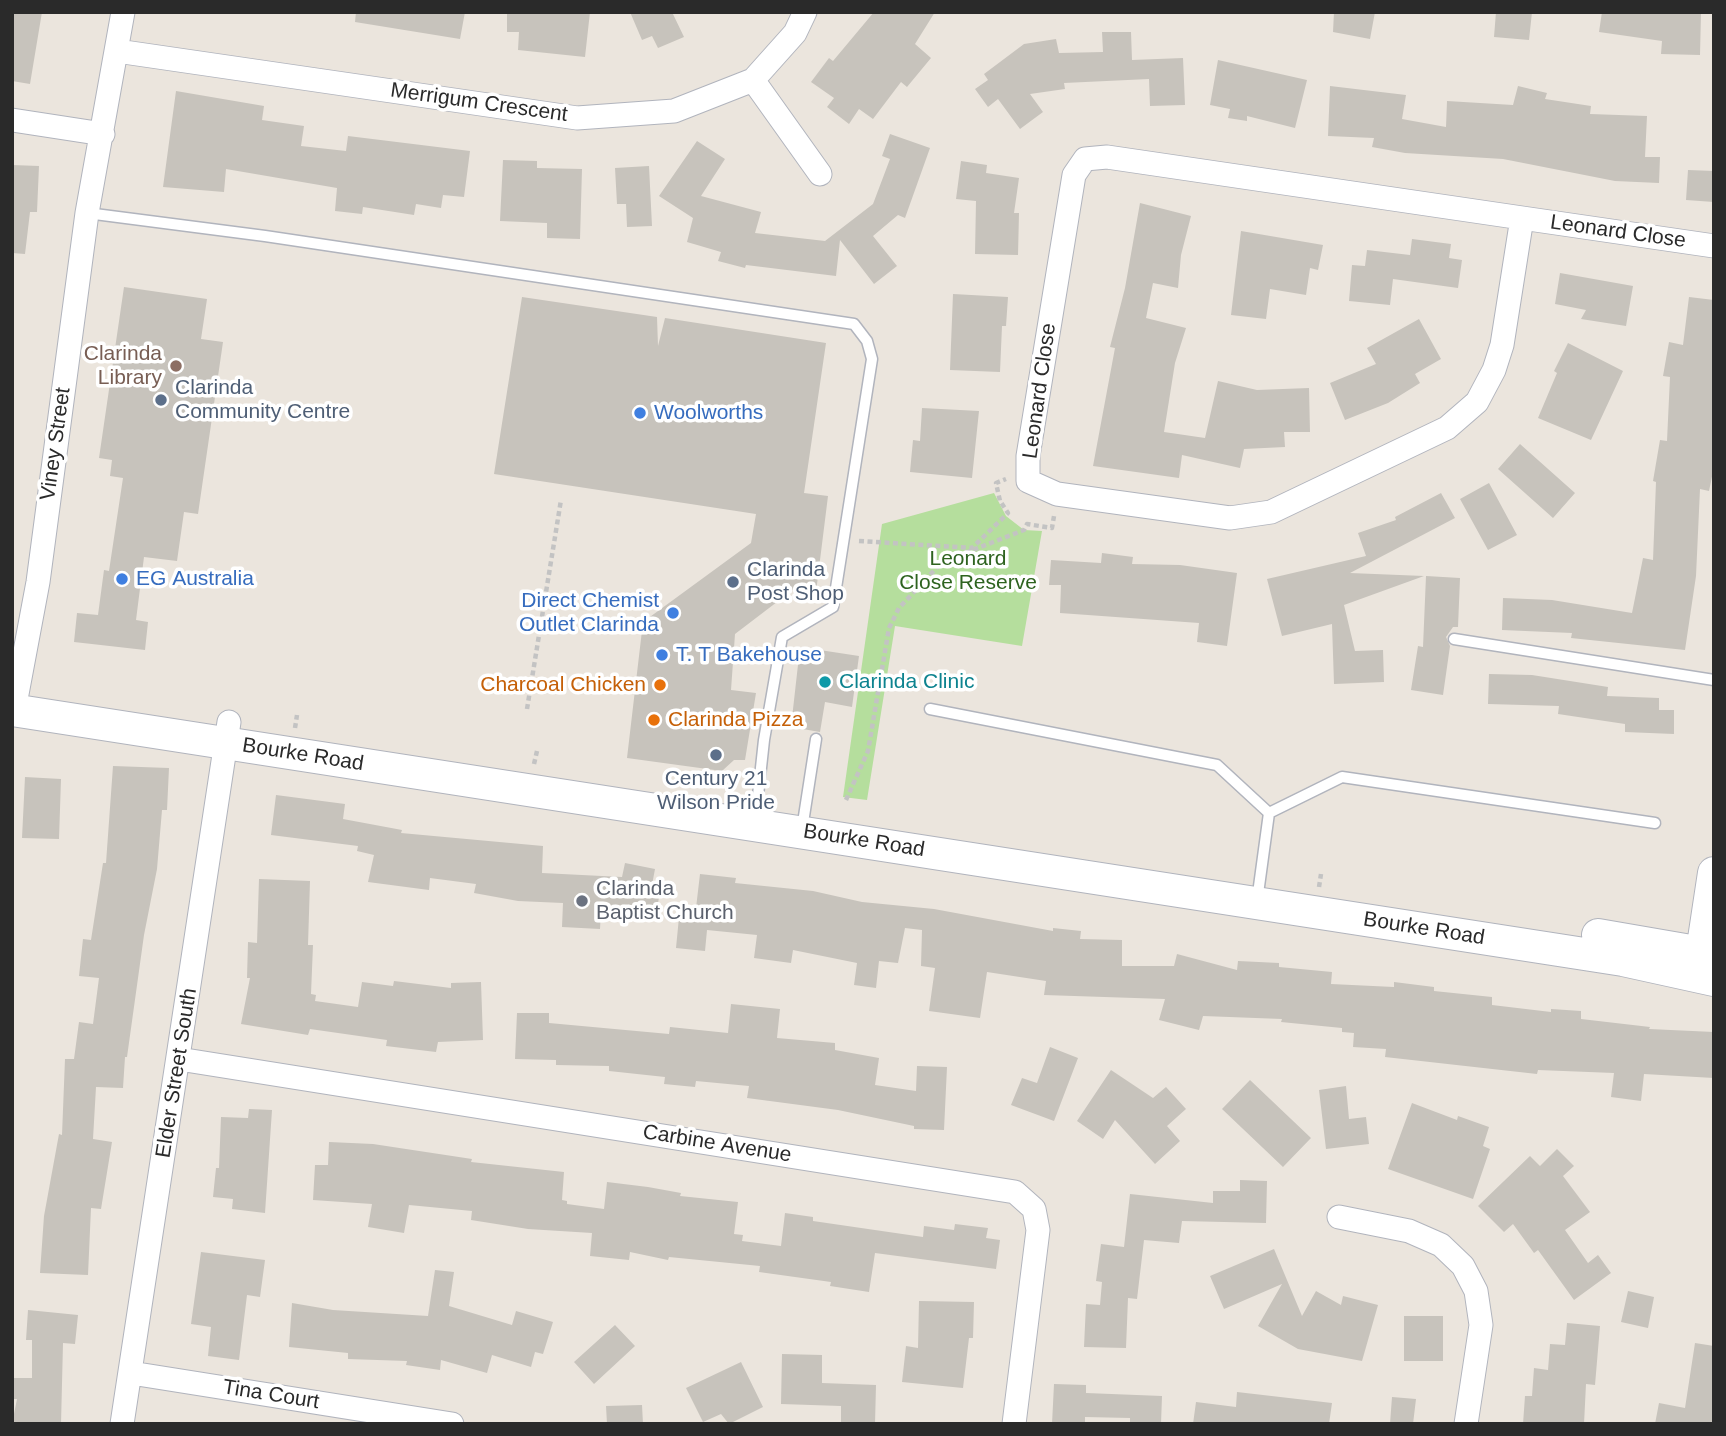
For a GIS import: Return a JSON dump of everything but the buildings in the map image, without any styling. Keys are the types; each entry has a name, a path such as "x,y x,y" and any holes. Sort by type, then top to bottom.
{"main road":[{"name":"Bourke Road","path":"14,700 1258,892 1707,966"},
{"path":"1707,966 1714,873"}],"street":[{"name":"Viney Street","path":"14,700 38,582 87,213 123,12"},
{"name":"Merrigum Crescent","path":"117,51 576,118 674,111 752,80 795,33 805,12"},
{"path":"752,80 820,174"},
{"path":"12,120 103,134"},
{"name":"Leonard Close","path":"1522,218 1502,345 1494,370 1477,402 1447,428 1271,512 1230,519 1057,494 1028,481 1028,456 1074,175 1085,159 1107,157 1714,246"},
{"name":"Elder Street South","path":"122,1424 228,733"},
{"name":"Carbine Avenue","path":"179,1059 1015,1192 1034,1209 1038,1230 1014,1424"},
{"path":"1339,1217 1409,1231 1441,1245 1463,1266 1476,1291 1481,1325 1466,1424"},
{"name":"Tina Court","path":"131,1373 452,1424"}],"lane":[{"path":"87,213 265,236 854,324 867,341 872,359 833,607 782,637 764,740 756,814"},
{"path":"1454,639 1714,680"},
{"path":"930,709 1217,765 1269,813"},
{"path":"804,821 816,739"},
{"path":"1269,813 1342,777 1655,823"},
{"path":"1258,892 1269,813"}],"path":[{"path":"844,539 972,548 1008,513 1000,501 996,483 1006,478 1028,481"},
{"path":"846,800 868,751 889,628 899,608 942,562 972,548 1024,530 1027,524 1052,528 1057,494"},
{"path":"527,709 561,500"}],"green space":[{"name":"Leonard Close Reserve","path":"994,493 1006,516 1024,530 1042,531 1022,646 895,626 867,800 843,797 882,524"}],"place":[{"name":"Clarinda Library","path":"176,366"},
{"name":"Clarinda Community Centre","path":"161,400"},
{"name":"Woolworths","path":"640,413"},
{"name":"EG Australia","path":"122,579"},
{"name":"Clarinda Post Shop","path":"733,582"},
{"name":"Direct Chemist Outlet Clarinda","path":"673,613"},
{"name":"T. T Bakehouse","path":"662,655"},
{"name":"Clarinda Clinic","path":"825,682"},
{"name":"Charcoal Chicken","path":"660,685"},
{"name":"Clarinda Pizza","path":"654,720"},
{"name":"Century 21 Wilson Pride","path":"716,755"},
{"name":"Clarinda Baptist Church","path":"582,901"}]}
